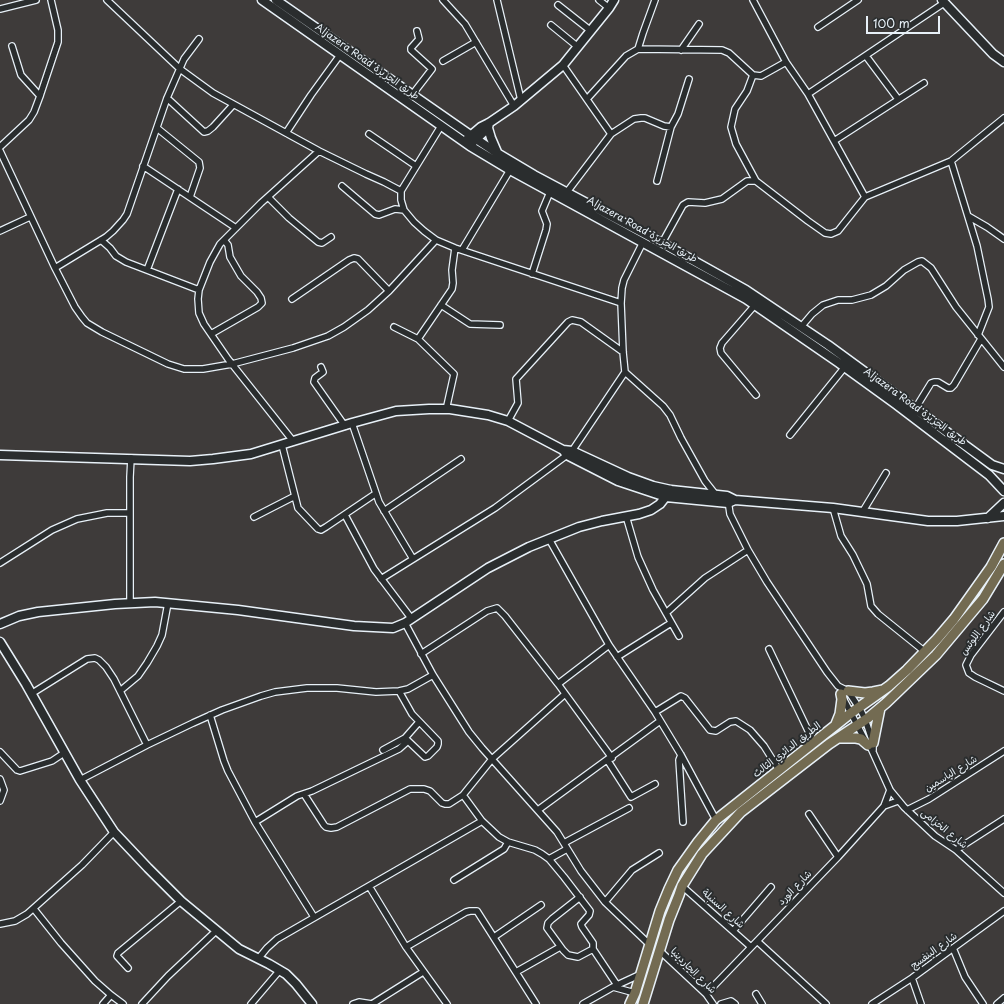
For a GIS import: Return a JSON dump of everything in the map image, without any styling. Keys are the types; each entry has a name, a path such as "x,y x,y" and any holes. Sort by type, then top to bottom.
{"main road":[{"name":"الطريق الدائري الثالث","path":"630,1004 635,993 660,911 678,870 698,842 716,820 851,713 889,686 924,652 954,619 974,592 991,567 1004,543"},
{"name":"الطريق الدائري الثالث","path":"643,1004 669,920 682,886 702,854 741,812 880,708 936,655 983,599 1004,564"},
{"path":"832,728 838,720 840,714 843,691 873,692 889,686"},
{"path":"837,739 861,739 871,746 880,708"}],"street":[{"path":"10,6 15,0"},
{"path":"0,9 23,1 36,0"},
{"path":"0,147 29,120 34,112 40,96 58,42 58,30 51,0"},
{"path":"107,0 180,69 214,93 233,105 319,151 401,191"},
{"name":"Aljazera Road طريق الجزيزة","path":"262,0 441,126 497,153 746,290 802,327 992,465 1004,469"},
{"name":"Aljazera Road طريق الجزيزة","path":"276,0 458,127 470,140 510,170 718,283 755,305 897,405 979,467 1004,491"},
{"path":"443,0 465,24 514,106"},
{"path":"497,0 521,100"},
{"path":"599,0 609,8"},
{"path":"470,140 563,65 614,0"},
{"path":"638,49 655,0"},
{"path":"753,0 786,62 808,94 865,197"},
{"path":"818,27 858,0"},
{"path":"808,94 866,56 943,2 993,54 1004,62"},
{"path":"558,4 591,31"},
{"path":"681,50 699,24"},
{"path":"551,25 578,47"},
{"path":"412,95 432,69 411,50 419,39 418,30"},
{"path":"55,268 113,231 127,214 168,98 184,59 199,39"},
{"path":"443,61 476,42"},
{"path":"12,46 21,75 40,96"},
{"path":"588,99 626,56 638,49 722,50 729,53 753,75 761,76 786,62"},
{"path":"286,133 340,55"},
{"path":"866,56 898,100"},
{"path":"563,65 611,134"},
{"path":"753,75 747,91 735,109 731,127 736,144 756,181 825,233 831,234 838,231 865,197 951,161 1004,118"},
{"path":"657,181 671,127 678,114 689,79"},
{"path":"834,141 924,83"},
{"path":"168,98 204,132 213,127 233,105"},
{"path":"567,192 611,134 634,119 645,118 664,126 671,127"},
{"path":"441,126 401,191 401,200 404,210 419,227 436,240 455,248 621,303"},
{"path":"458,127 471,129 486,126"},
{"path":"486,126 497,153"},
{"path":"157,128 199,162 200,168 190,197"},
{"path":"369,134 416,166"},
{"path":"0,151 55,268 72,301 87,323 102,332 168,364 184,370 203,370 232,364 293,348 328,336 368,310 436,240"},
{"path":"293,441 232,364 200,318 198,308 199,290 213,257 224,240 268,197 319,151"},
{"path":"915,409 931,383 938,382 948,388 951,388 954,385 979,337 989,307 977,246 951,161"},
{"path":"143,166 236,228"},
{"path":"462,250 510,170"},
{"path":"662,243 683,205 688,202 705,203 722,199 747,181 756,181"},
{"path":"342,186 375,214 379,215 395,209 404,210"},
{"path":"147,270 178,189"},
{"path":"532,274 546,230 546,224 542,212 550,192"},
{"path":"268,197 289,218 318,242 322,243 331,237"},
{"path":"968,216 988,227 1004,239"},
{"path":"0,231 30,217"},
{"path":"101,240 120,260 199,290"},
{"path":"211,334 258,307 262,303 257,292 241,276 230,257 228,246 224,240"},
{"path":"381,579 495,508 568,452 625,372 621,303 624,280 643,242"},
{"path":"418,339 452,289 452,270 455,248"},
{"path":"292,299 354,258 358,259 388,291"},
{"path":"802,327 812,314 823,305 838,300 852,300 871,295 886,286 904,270 922,261 931,268 956,307 1004,367"},
{"path":"441,305 470,324 500,325"},
{"path":"755,305 722,343 720,348 721,353 756,395"},
{"path":"508,421 518,403 516,379 568,322 572,320 581,322 623,352"},
{"path":"394,327 418,339 454,374 446,410"},
{"path":"320,367 323,372 315,378 314,382 348,424 375,494 413,559"},
{"path":"790,435 844,368"},
{"path":"625,372 663,406 670,415 705,481 716,495"},
{"path":"0,455 190,460 213,459 251,454 348,424 396,412 429,409 446,410 476,412 508,421 568,452 668,494 863,511 928,521 957,522 1004,516"},
{"path":"282,445 298,508 318,529 321,530 375,494"},
{"path":"130,602 131,458"},
{"path":"384,511 461,459"},
{"path":"863,511 886,473"},
{"path":"697,493 705,481"},
{"path":"0,624 19,616 38,612 130,602 168,603 238,610 354,626 394,628 488,568 529,547 549,539 594,523 651,510 660,504 668,494 697,493 716,495 730,500"},
{"path":"254,517 294,496"},
{"path":"730,500 730,514 748,550 767,582 813,652 843,691 860,708 861,722 871,746"},
{"path":"988,518 1004,503"},
{"path":"832,508 841,536 866,580 871,606 878,614 924,652"},
{"path":"0,563 52,530 77,518 106,513 130,513"},
{"path":"345,514 374,569 408,620 421,654 469,732 557,832 581,872 606,902 650,945"},
{"path":"626,516 638,557 653,590 679,636"},
{"path":"549,539 609,645 655,712 681,755 716,820"},
{"path":"666,613 705,578 748,550"},
{"path":"120,691 138,676 157,646 162,635 168,603"},
{"path":"421,654 487,611 497,608 505,616 558,684 610,759 630,797 655,784"},
{"name":"شارع اللوتس","path":"1004,612 971,655 966,665 969,673 1004,691"},
{"path":"617,657 671,623"},
{"path":"0,642 80,780 114,832 181,901 239,949 280,970 296,984 312,1004"},
{"path":"558,684 609,645"},
{"path":"769,649 814,743"},
{"path":"31,694 91,658 99,660 106,667 120,691 147,745"},
{"path":"80,780 147,745 210,715 254,698 275,692 307,688 337,688 376,692 399,691 408,689 433,675"},
{"path":"399,691 412,714 438,741 437,747 428,756 425,756 407,739"},
{"path":"843,691 851,713 861,722 871,746"},
{"path":"304,794 324,825 331,828 337,827 410,789 417,788 430,791 445,804 449,804 463,795 492,759 565,694"},
{"path":"655,712 681,696 685,698 710,730 716,731 730,722 736,721 750,730 764,746 779,770"},
{"path":"210,715 224,761 256,822 314,917"},
{"path":"538,810 610,759 660,721"},
{"path":"256,822 297,796 312,791 399,749 419,722"},
{"path":"384,750 407,739"},
{"name":"شارع الخزامى","path":"871,746 890,790 898,801 935,836 956,850 1004,893"},
{"name":"شارع الياسمين","path":"907,810 929,799 1004,751"},
{"path":"0,752 17,770 20,771 52,762 64,753"},
{"path":"681,755 679,760 683,822"},
{"path":"0,779 4,790 0,801"},
{"name":"شارع الورد","path":"706,994 838,857 884,806 890,790"},
{"path":"463,795 482,821 499,837 508,842 535,850 549,859 590,911 589,916 580,924 593,943 593,949 615,986 635,993"},
{"path":"884,806 898,801"},
{"path":"564,843 629,808"},
{"path":"809,814 838,857"},
{"path":"956,850 1004,819"},
{"path":"258,959 277,939 482,821"},
{"path":"0,924 20,919 34,909 82,865 114,832"},
{"path":"454,880 504,850 508,842"},
{"path":"549,859 567,849"},
{"path":"606,902 632,870 659,854"},
{"path":"369,886 406,947 447,1004"},
{"name":"شارع السنبلة","path":"682,886 751,947"},
{"path":"733,931 771,887"},
{"path":"580,897 552,919 548,923 547,928 562,950 572,957 578,957 593,949"},
{"path":"128,968 117,956 118,953 181,901"},
{"path":"494,937 541,905"},
{"path":"34,909 61,943 95,981 123,1004"},
{"path":"406,947 470,911 474,910 479,912 536,1004"},
{"name":"شارع البنفسج","path":"872,1004 912,978 1004,911"},
{"path":"142,1004 168,976 216,931"},
{"path":"757,941 826,1004"},
{"path":"516,972 560,947"},
{"path":"953,948 965,977 983,1004"},
{"name":"شارع الجاردينيا","path":"660,951 706,994 712,1003"},
{"path":"251,1004 280,970"},
{"path":"353,1004 359,1002 372,1004 423,972"},
{"path":"583,1004 615,986 641,974"},
{"path":"912,978 921,1004"},
{"path":"756,994 762,1004"},
{"path":"103,1004 111,995"},
{"path":"997,1004 1004,998"},
{"path":"721,1004 731,1001 734,1004"}]}
